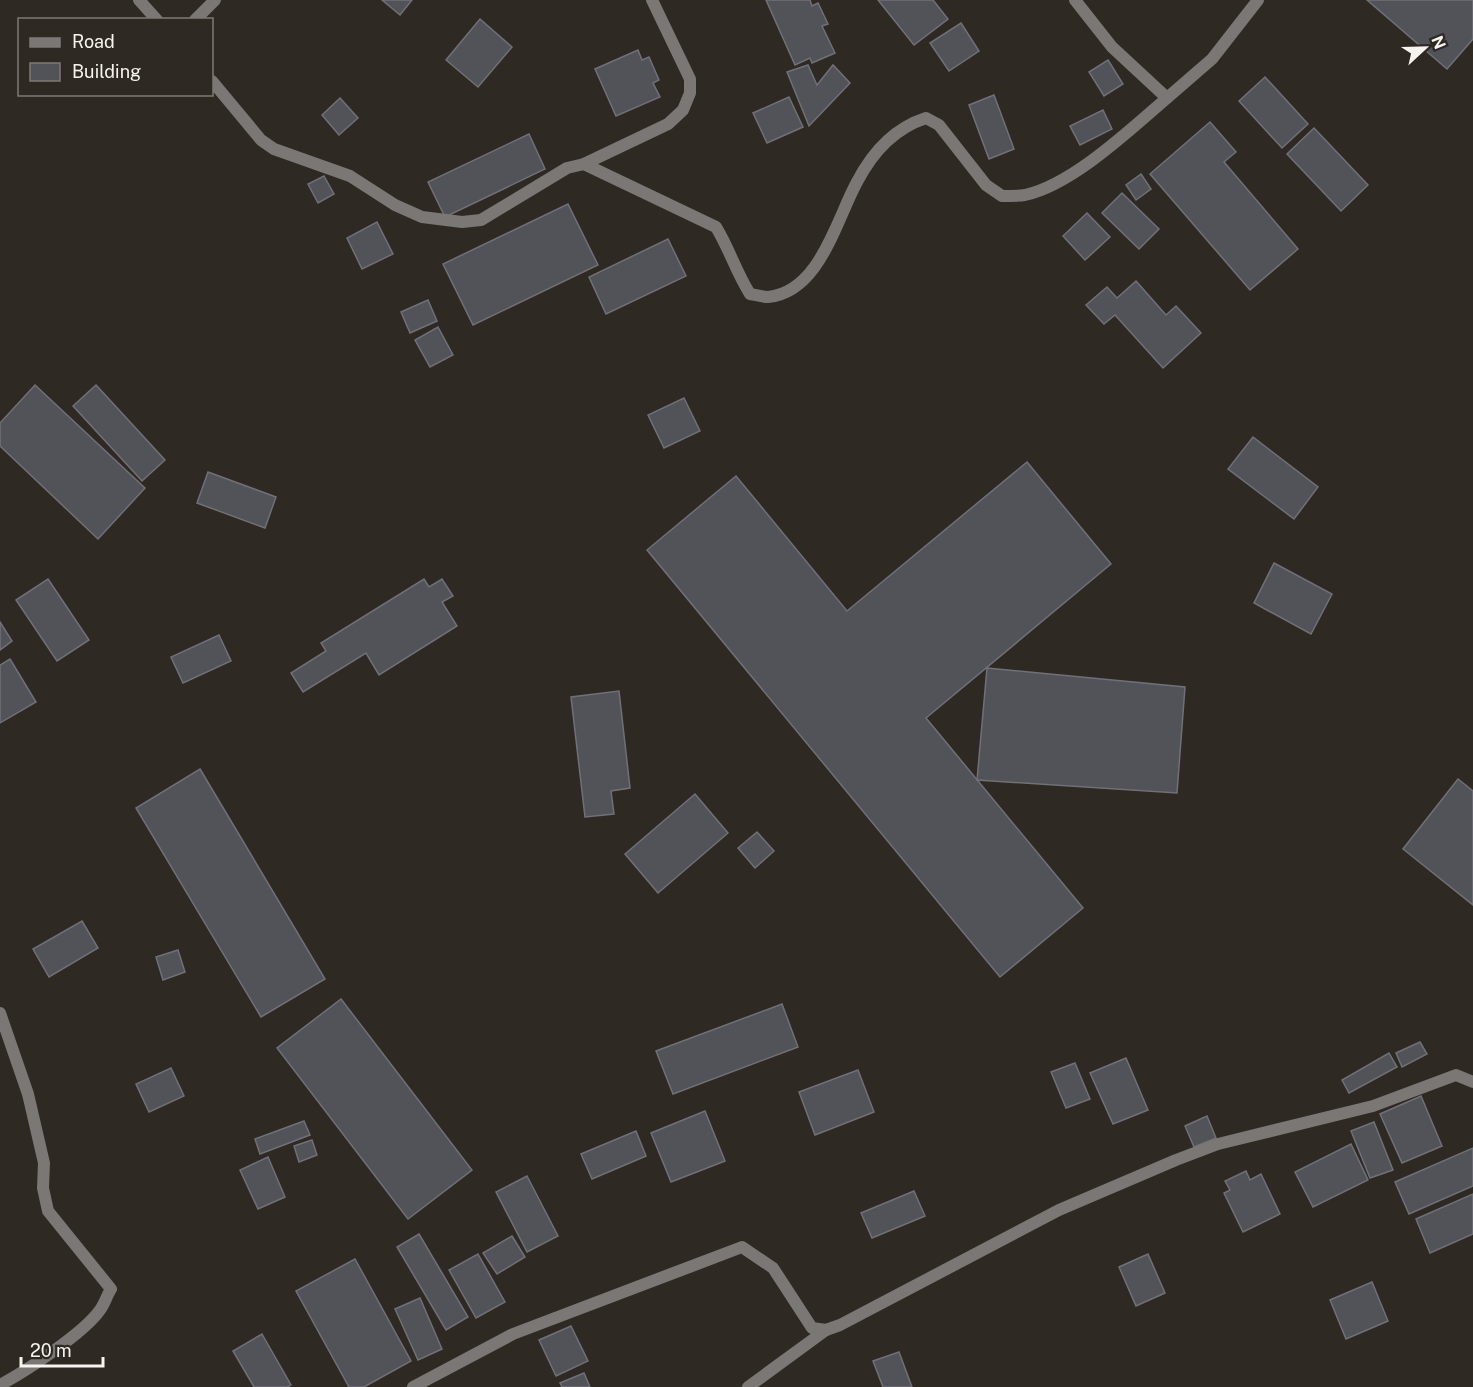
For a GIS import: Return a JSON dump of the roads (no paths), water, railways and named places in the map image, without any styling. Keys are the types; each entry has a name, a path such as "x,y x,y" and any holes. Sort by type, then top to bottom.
{"street":[{"path":"139,0 155,18"},
{"path":"197,18 216,0"},
{"path":"213,82 261,140 274,149 350,176 395,205 422,217 462,222 481,220 567,168 584,164 668,124 682,110 690,93 690,79 652,0"},
{"path":"1075,0 1112,47 1167,98"},
{"path":"584,164 716,227 750,294 768,297 787,291 806,278 818,263 858,180 888,138 909,123 926,118 939,125 986,184 1002,196 1026,195 1054,183 1098,157 1212,59 1258,0"},
{"path":"0,1013 28,1094 44,1163 43,1188 48,1211 111,1289 100,1310 82,1328 23,1372 0,1385"},
{"path":"748,1387 826,1330 840,1325 1059,1210 1176,1160 1218,1144 1373,1106 1456,1075 1473,1082"},
{"path":"412,1387 513,1334 742,1247 773,1268 812,1328 826,1330"}]}
